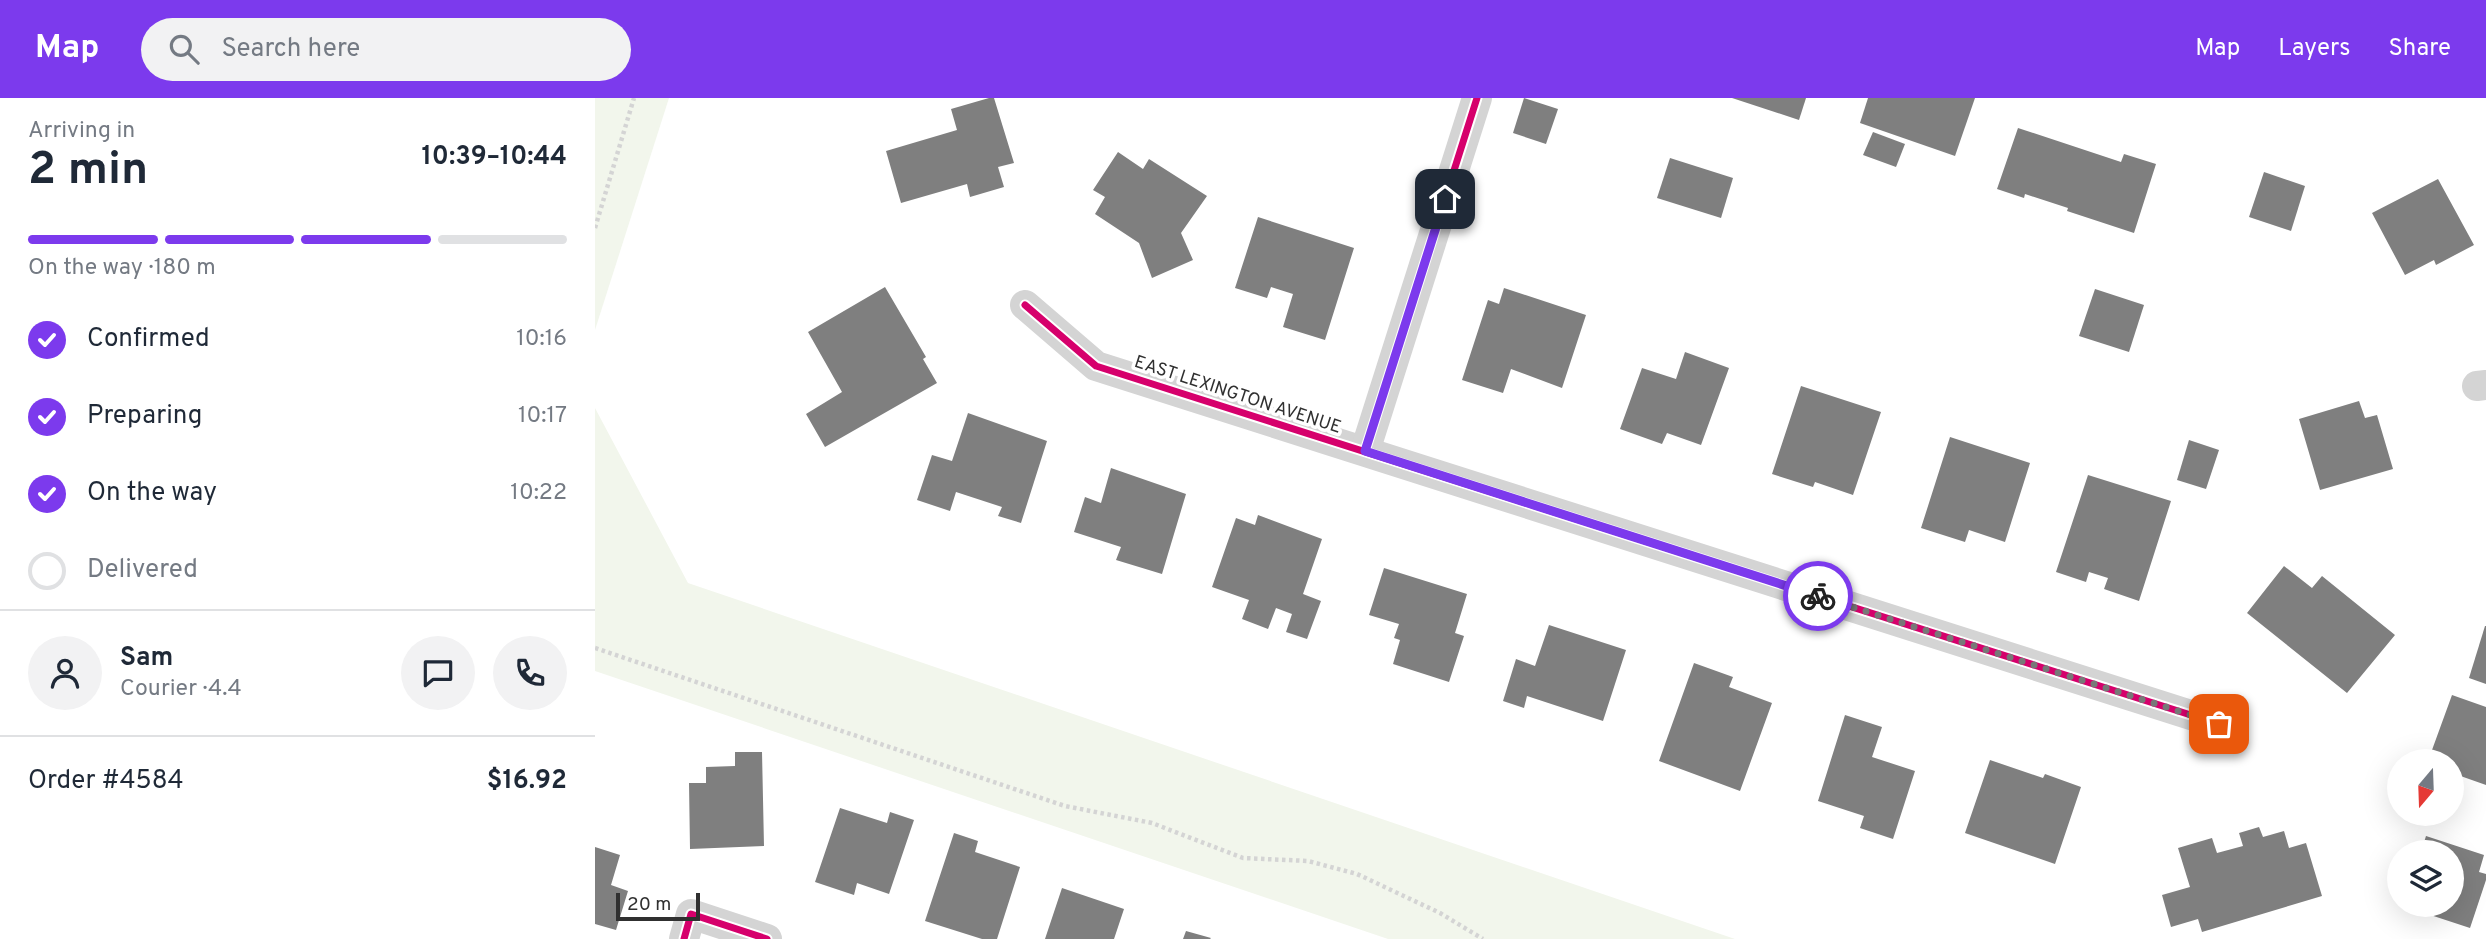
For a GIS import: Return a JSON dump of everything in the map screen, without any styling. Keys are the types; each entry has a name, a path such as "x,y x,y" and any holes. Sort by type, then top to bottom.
{"street":[{"path":"1365,451 1477,98"},
{"name":"EAST LEXINGTON AVENUE","path":"1025,305 1096,366 2219,724"},
{"path":"687,926 767,939"}],"path":[{"path":"595,228 634,98"},
{"path":"595,648 1065,806 1152,823 1243,858 1308,861 1357,874 1440,913 1483,939"}],"shaded area":[{"path":"595,98 669,98 595,330"},
{"path":"595,408 688,583 1735,939 1388,939 595,671"}],"building":[{"path":"994,98 1014,163 998,167 1004,187 970,197 967,184 901,203 886,151 957,130 951,109"},
{"path":"1524,98 1558,109 1546,144 1513,133"},
{"path":"1732,98 1806,98 1799,120"},
{"path":"1868,98 1975,98 1955,156 1860,123"},
{"path":"2018,128 2121,162 2124,154 2156,164 2134,233 2025,194 2024,198 1997,189"},
{"path":"1873,132 1905,144 1896,167 1863,155"},
{"path":"1118,152 1143,169 1149,159 1207,196 1181,233 1193,260 1152,278 1139,243 1095,214 1105,197 1093,190"},
{"path":"1670,158 1733,178 1721,218 1657,198"},
{"path":"2264,172 2305,186 2291,231 2249,217"},
{"path":"2438,179 2474,245 2436,265 2434,260 2405,275 2372,213"},
{"path":"1258,217 1354,248 1325,340 1283,327 1293,294 1271,287 1267,298 1235,288"},
{"path":"885,287 926,357 923,359 937,383 825,447 806,414 842,392 808,332"},
{"path":"1504,288 1586,315 1562,388 1511,369 1503,393 1462,380 1488,300 1499,304"},
{"path":"2095,289 2144,305 2129,352 2079,336"},
{"path":"1685,352 1729,368 1701,445 1667,433 1662,444 1620,429 1642,368 1676,379"},
{"path":"1801,386 1881,412 1853,495 1815,482 1813,487 1772,474"},
{"path":"2359,401 2365,418 2377,415 2393,469 2320,490 2299,419"},
{"path":"968,413 1047,441 1021,523 998,516 1002,507 956,492 950,511 917,500 932,455 952,461"},
{"path":"1950,437 2030,463 2005,542 1969,530 1965,542 1921,528"},
{"path":"2189,440 2219,450 2206,489 2177,480"},
{"path":"1111,468 1186,494 1162,574 1116,560 1121,547 1074,532 1085,497 1101,503"},
{"path":"2088,475 2171,501 2139,601 2104,589 2108,578 2089,572 2086,582 2056,572"},
{"path":"1258,515 1322,539 1303,594 1321,601 1307,639 1286,632 1292,614 1276,608 1268,629 1242,619 1249,600 1212,587 1236,518 1255,525"},
{"path":"2284,566 2312,588 2322,576 2395,635 2347,693 2247,613"},
{"path":"1384,568 1467,594 1455,633 1464,636 1449,682 1393,664 1400,640 1394,638 1399,624 1369,615"},
{"path":"1549,625 1626,650 1603,721 1527,696 1524,708 1503,701 1516,659 1535,666"},
{"path":"2486,626 2486,684 2469,678"},
{"path":"1694,663 1733,677 1729,687 1772,703 1740,791 1659,761"},
{"path":"2452,695 2486,707 2486,785 2464,777 2464,749 2432,749"},
{"path":"1845,715 1882,727 1872,757 1915,771 1893,839 1860,828 1864,816 1818,801"},
{"path":"735,752 762,752 764,846 690,849 689,783 706,783 706,767 735,766"},
{"path":"1990,760 2043,778 2045,774 2081,787 2055,864 1965,833"},
{"path":"840,808 887,823 890,812 914,820 889,894 857,883 854,895 815,882"},
{"path":"2259,827 2263,837 2284,831 2289,848 2306,843 2322,896 2202,932 2198,919 2171,927 2162,895 2190,887 2178,848 2212,838 2217,853 2243,846 2239,833"},
{"path":"954,833 978,841 975,852 1020,867 997,939 982,939 925,921"},
{"path":"595,847 620,855 611,885 628,891 616,930 595,924"},
{"path":"2464,848 2484,855 2479,872 2486,874 2470,928 2437,917 2464,917"},
{"path":"1062,888 1124,909 1114,939 1045,939"},
{"path":"1186,931 1211,938 1183,939"}],"cycle path":[{"path":"1365,451 1477,98"},
{"path":"1025,305 1096,366 2219,724"},
{"path":"684,939 691,914 767,939"}],"way so far":[{"path":"1818,596 2219,724"}],"route":[{"path":"1445,199 1365,451 1818,596"}]}
